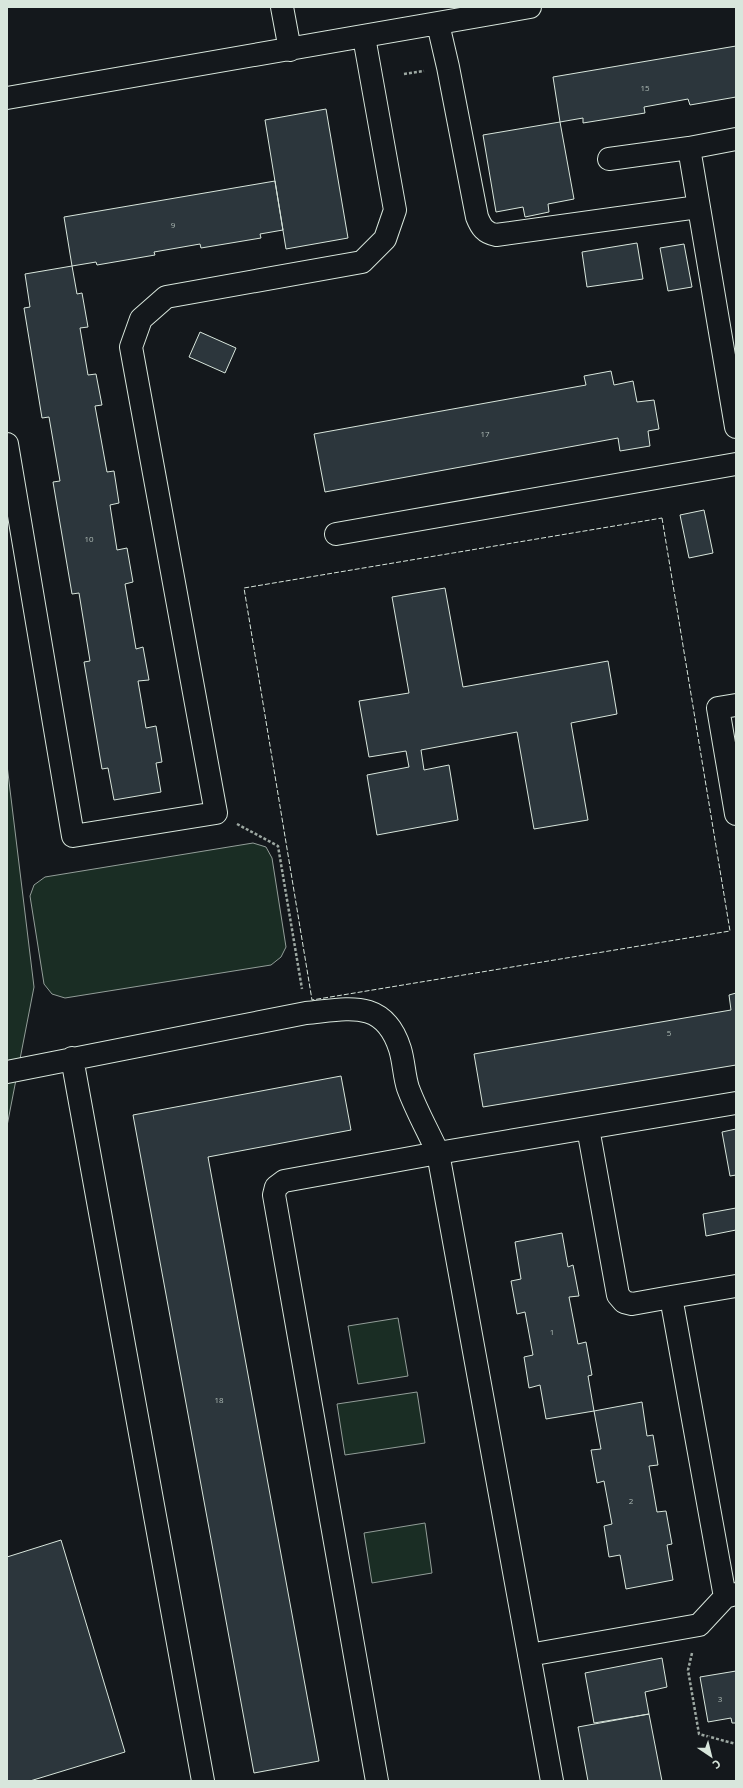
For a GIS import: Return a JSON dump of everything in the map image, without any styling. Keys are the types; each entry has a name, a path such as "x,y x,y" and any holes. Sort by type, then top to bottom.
{"street":[{"path":"282,7 290,50"},
{"path":"7,98 290,50 530,7"},
{"path":"438,24 448,67 477,217 481,225 488,233 496,235 698,207"},
{"path":"7,444 73,836 216,813 131,347 141,319 166,298 362,262 385,239 395,210 364,37"},
{"path":"609,159 689,148 736,139"},
{"path":"689,148 736,427"},
{"path":"336,534 736,464"},
{"path":"736,705 718,708 736,814"},
{"path":"7,1072 306,1013 357,1008 373,1012 384,1020 394,1033 400,1049 408,1088 438,1153 552,1781"},
{"path":"72,1058 203,1781"},
{"path":"377,1781 274,1195 276,1187 284,1181 438,1153 736,1103"},
{"path":"588,1128 618,1295 624,1302 632,1304 736,1286"},
{"path":"529,1655 699,1625 730,1595 671,1297"}],"path":[{"path":"404,74 425,70"},
{"path":"216,813 278,846 306,1013"},
{"path":"699,1625 688,1670 699,1734 736,1744"}],"green space":[{"path":"7,765 34,987 7,1126"},
{"path":"253,843 266,847 272,858 286,947 281,957 271,965 65,998 52,994 44,984 30,896 34,885 45,877"},
{"path":"398,1318 408,1376 358,1384 348,1326"},
{"path":"417,1392 425,1443 345,1455 337,1404"},
{"path":"425,1523 432,1573 372,1583 364,1533"}],"building":[{"path":"736,46 736,97 690,105 688,99 644,107 645,113 583,123 583,118 560,122 553,77"},
{"path":"326,109 348,238 286,249 265,120"},
{"path":"560,122 574,199 548,204 549,212 525,217 523,207 496,212 483,135"},
{"path":"275,181 283,230 260,234 261,238 201,248 200,244 154,252 155,255 97,265 96,262 72,266 64,217"},
{"path":"637,243 643,279 587,287 582,252"},
{"path":"684,244 692,287 668,291 660,248"},
{"path":"72,266 77,294 82,293 88,327 80,328 88,375 96,374 102,405 95,406 107,472 114,471 119,503 110,505 117,550 127,548 133,582 125,584 136,649 143,647 149,680 138,681 146,728 156,726 162,762 156,763 161,792 114,800 108,768 102,769 84,662 90,661 79,593 72,594 53,482 60,481 49,417 42,418 24,308 30,307 25,274"},
{"path":"200,332 236,348 225,373 189,357"},
{"path":"611,371 614,385 633,381 637,402 654,400 659,429 648,431 650,446 620,451 618,438 325,492 314,434 586,385 584,376"},
{"path":"704,510 713,553 689,558 680,515"},
{"path":"445,588 463,687 608,661 617,714 571,723 588,820 534,829 517,732 421,750 424,770 449,765 458,820 377,835 367,775 409,767 406,751 369,757 359,701 409,693 392,597"},
{"path":"736,993 736,1065 483,1107 474,1054 731,1010 729,995"},
{"path":"341,1076 351,1130 208,1157 319,1761 254,1773 133,1115"},
{"path":"736,1129 736,1175 730,1176 722,1132"},
{"path":"736,1208 736,1230 706,1236 703,1214"},
{"path":"562,1233 568,1267 573,1265 579,1296 569,1297 578,1344 586,1342 592,1375 588,1376 594,1411 546,1419 540,1385 529,1388 524,1357 533,1355 525,1312 517,1314 511,1281 521,1279 515,1242"},
{"path":"642,1402 647,1436 653,1435 658,1465 649,1466 657,1512 666,1511 672,1544 667,1545 673,1580 626,1589 620,1555 609,1557 604,1526 612,1524 604,1481 597,1483 591,1450 601,1449 594,1411"},
{"path":"61,1540 125,1752 30,1781 7,1781 7,1557"},
{"path":"662,1658 667,1687 645,1692 649,1714 594,1723 585,1673"},
{"path":"736,1671 736,1723 732,1723 731,1718 708,1722 700,1677"},
{"path":"649,1714 662,1781 588,1781 578,1727"}],"fence":[{"path":"662,518 730,931 312,1000 244,588 662,518"}]}
